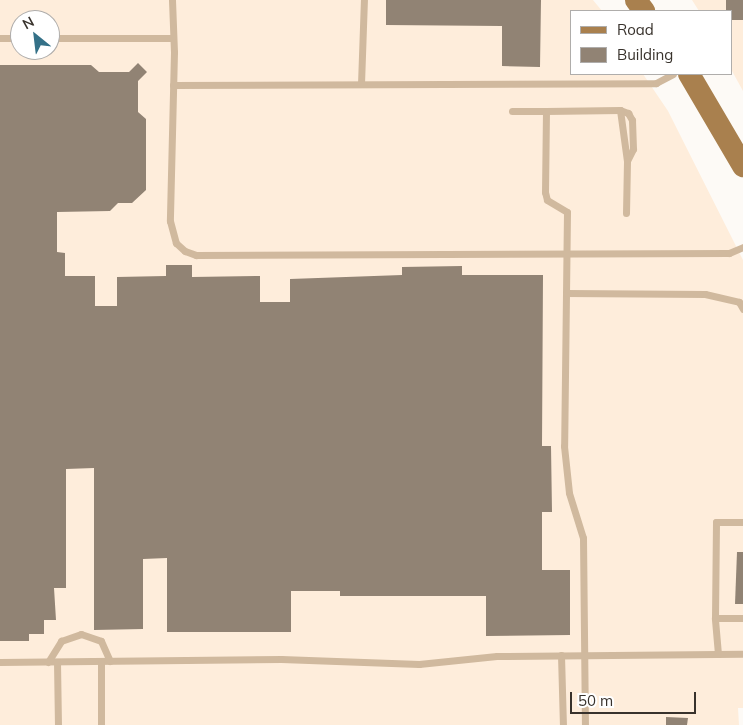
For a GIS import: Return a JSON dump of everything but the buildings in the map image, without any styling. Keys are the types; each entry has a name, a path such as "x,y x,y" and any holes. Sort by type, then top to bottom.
{"main road":[{"path":"690,75 743,166"}],"lane":[{"path":"172,0 173,85 170,221 176,243 196,255 729,253 743,247"},
{"path":"361,84 364,0"},
{"path":"60,38 172,38"},
{"path":"173,85 656,83 671,75"},
{"path":"512,111 620,110 627,161 626,213"},
{"path":"546,111 545,192 547,200 567,212 564,446 569,492 583,538 585,725"},
{"path":"566,292 705,294 738,302 743,309"},
{"path":"718,654 715,618 716,522 743,522"},
{"path":"715,618 743,618"},
{"path":"48,662 61,640 81,634 101,641 110,662"},
{"path":"0,662 282,659 419,664 496,656 743,654"},
{"path":"561,655 563,725"},
{"path":"57,662 58,725"},
{"path":"101,725 102,662"}],"shaded area":[{"path":"0,0 593,0 601,10 570,10 570,75 644,75 668,111 743,260 743,708 738,708 739,725 0,725"},
{"path":"692,0 743,0 743,91 733,73 733,10 698,10"}]}
